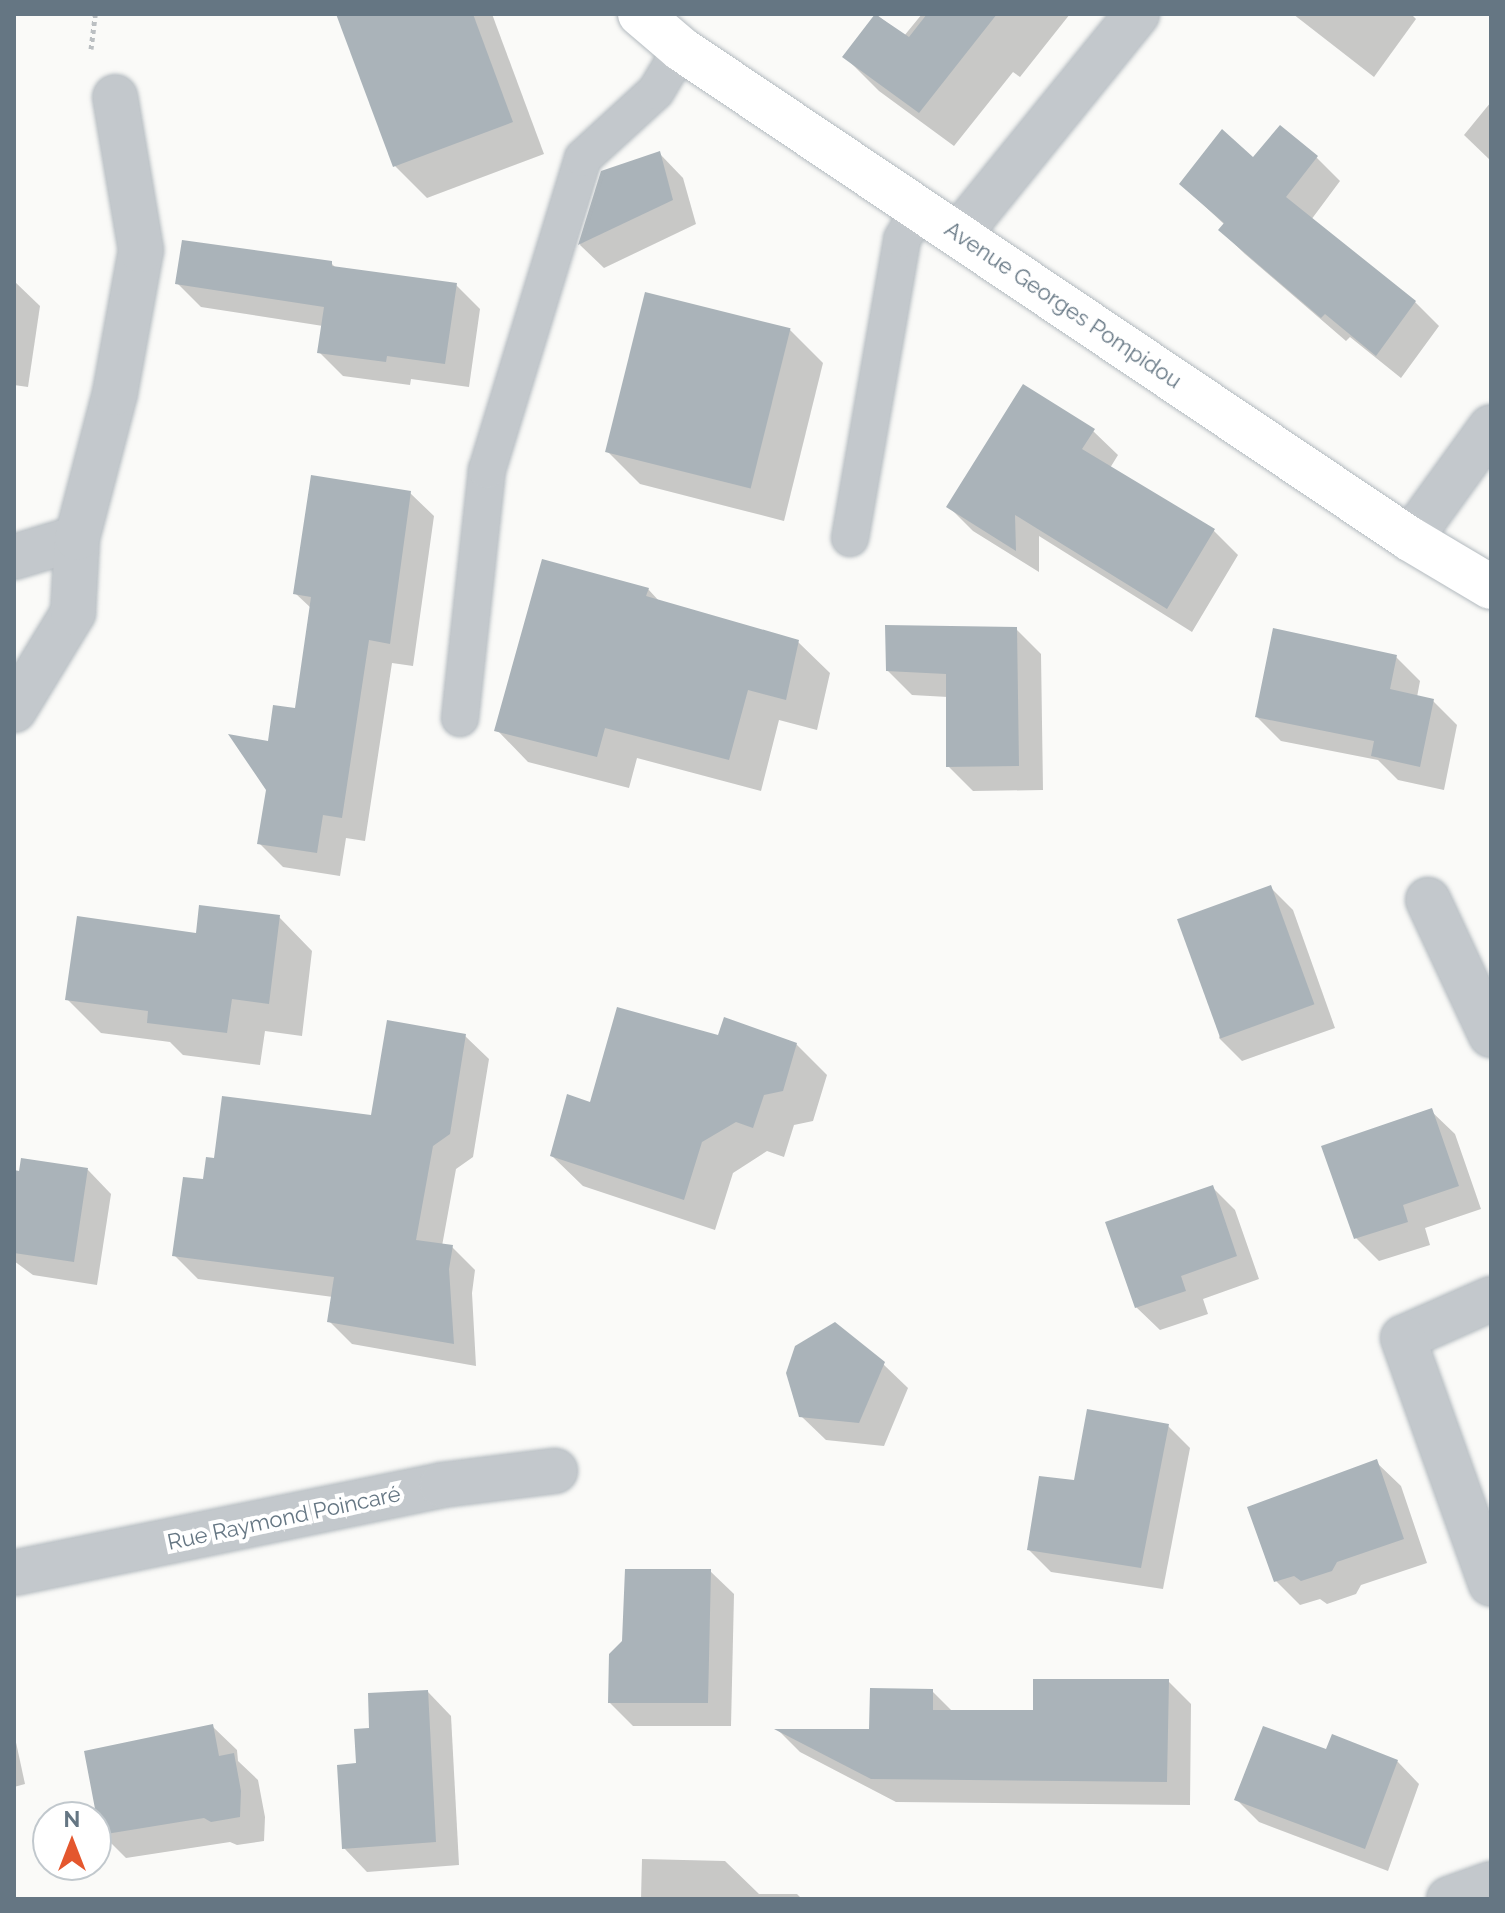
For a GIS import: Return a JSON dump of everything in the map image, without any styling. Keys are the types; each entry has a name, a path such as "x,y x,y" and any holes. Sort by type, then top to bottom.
{"main road":[{"name":"Avenue Georges Pompidou","path":"640,14 681,49 1410,539 1491,587"}],"street":[{"path":"959,234 1137,14"},
{"path":"14,710 73,613 77,538 115,393 141,250 115,97"},
{"path":"1410,539 1491,427"},
{"path":"14,557 77,538"},
{"path":"1428,900 1491,1035"},
{"path":"1491,1299 1403,1338 1491,1584"},
{"name":"Rue Raymond Poincaré","path":"14,1573 442,1485 555,1471"},
{"path":"1449,1899 1491,1884"}],"lane":[{"path":"460,718 487,470 583,158 656,91 681,49"},
{"path":"850,538 902,239 920,209"}],"building":[{"path":"336,14 473,14 513,122 393,167"},
{"path":"875,14 909,37 927,14 997,14 919,113 842,57"},
{"path":"1280,125 1318,156 1286,197 1416,301 1376,356 1325,314 1321,318 1218,230 1224,223 1179,184 1222,129 1253,157"},
{"path":"660,151 673,200 578,245 601,171"},
{"path":"182,240 332,261 332,266 457,283 445,364 387,356 386,362 317,353 324,307 175,284"},
{"path":"645,292 791,328 751,488 605,452"},
{"path":"1023,384 1095,429 1082,449 1215,529 1167,609 1015,515 1016,551 946,507"},
{"path":"311,475 411,491 390,644 369,640 342,818 323,815 317,853 257,844 266,790 228,734 268,741 273,705 295,708 311,597 293,594"},
{"path":"542,559 649,588 646,596 799,640 786,700 748,690 729,760 605,728 597,757 494,731"},
{"path":"885,625 1017,627 1019,766 946,767 946,674 886,671"},
{"path":"1273,628 1397,655 1390,689 1434,699 1420,767 1371,756 1374,741 1255,717"},
{"path":"1271,885 1314,1004 1220,1039 1177,919"},
{"path":"199,905 280,915 269,1004 232,999 227,1033 147,1023 148,1011 65,1000 77,916 196,933"},
{"path":"617,1007 718,1035 724,1017 797,1043 783,1091 764,1095 753,1128 736,1122 702,1142 684,1200 550,1156 567,1094 590,1102"},
{"path":"387,1020 466,1034 450,1134 433,1146 416,1240 453,1245 449,1269 454,1344 327,1322 334,1277 172,1256 183,1177 203,1179 206,1157 214,1158 222,1096 371,1115"},
{"path":"1432,1108 1459,1186 1403,1205 1408,1222 1354,1239 1321,1146"},
{"path":"21,1158 88,1168 74,1262 14,1253 14,1170 19,1171"},
{"path":"1213,1185 1237,1256 1181,1276 1186,1291 1135,1308 1105,1222"},
{"path":"835,1322 885,1362 859,1423 799,1417 786,1373 795,1346"},
{"path":"1087,1409 1169,1424 1141,1568 1027,1550 1039,1476 1074,1480"},
{"path":"1377,1459 1404,1539 1337,1562 1332,1571 1301,1581 1294,1576 1274,1582 1247,1507"},
{"path":"625,1569 711,1569 708,1703 608,1703 609,1654 622,1641"},
{"path":"1033,1679 1169,1679 1167,1782 871,1779 774,1729 869,1729 870,1688 933,1689 933,1710 1033,1710"},
{"path":"428,1690 436,1842 342,1849 337,1765 356,1763 354,1729 369,1728 368,1693"},
{"path":"213,1724 219,1756 234,1753 241,1791 240,1817 211,1822 204,1818 112,1833 112,1801 94,1801 84,1751"},
{"path":"1263,1726 1326,1749 1332,1734 1398,1760 1365,1849 1234,1800"}]}
